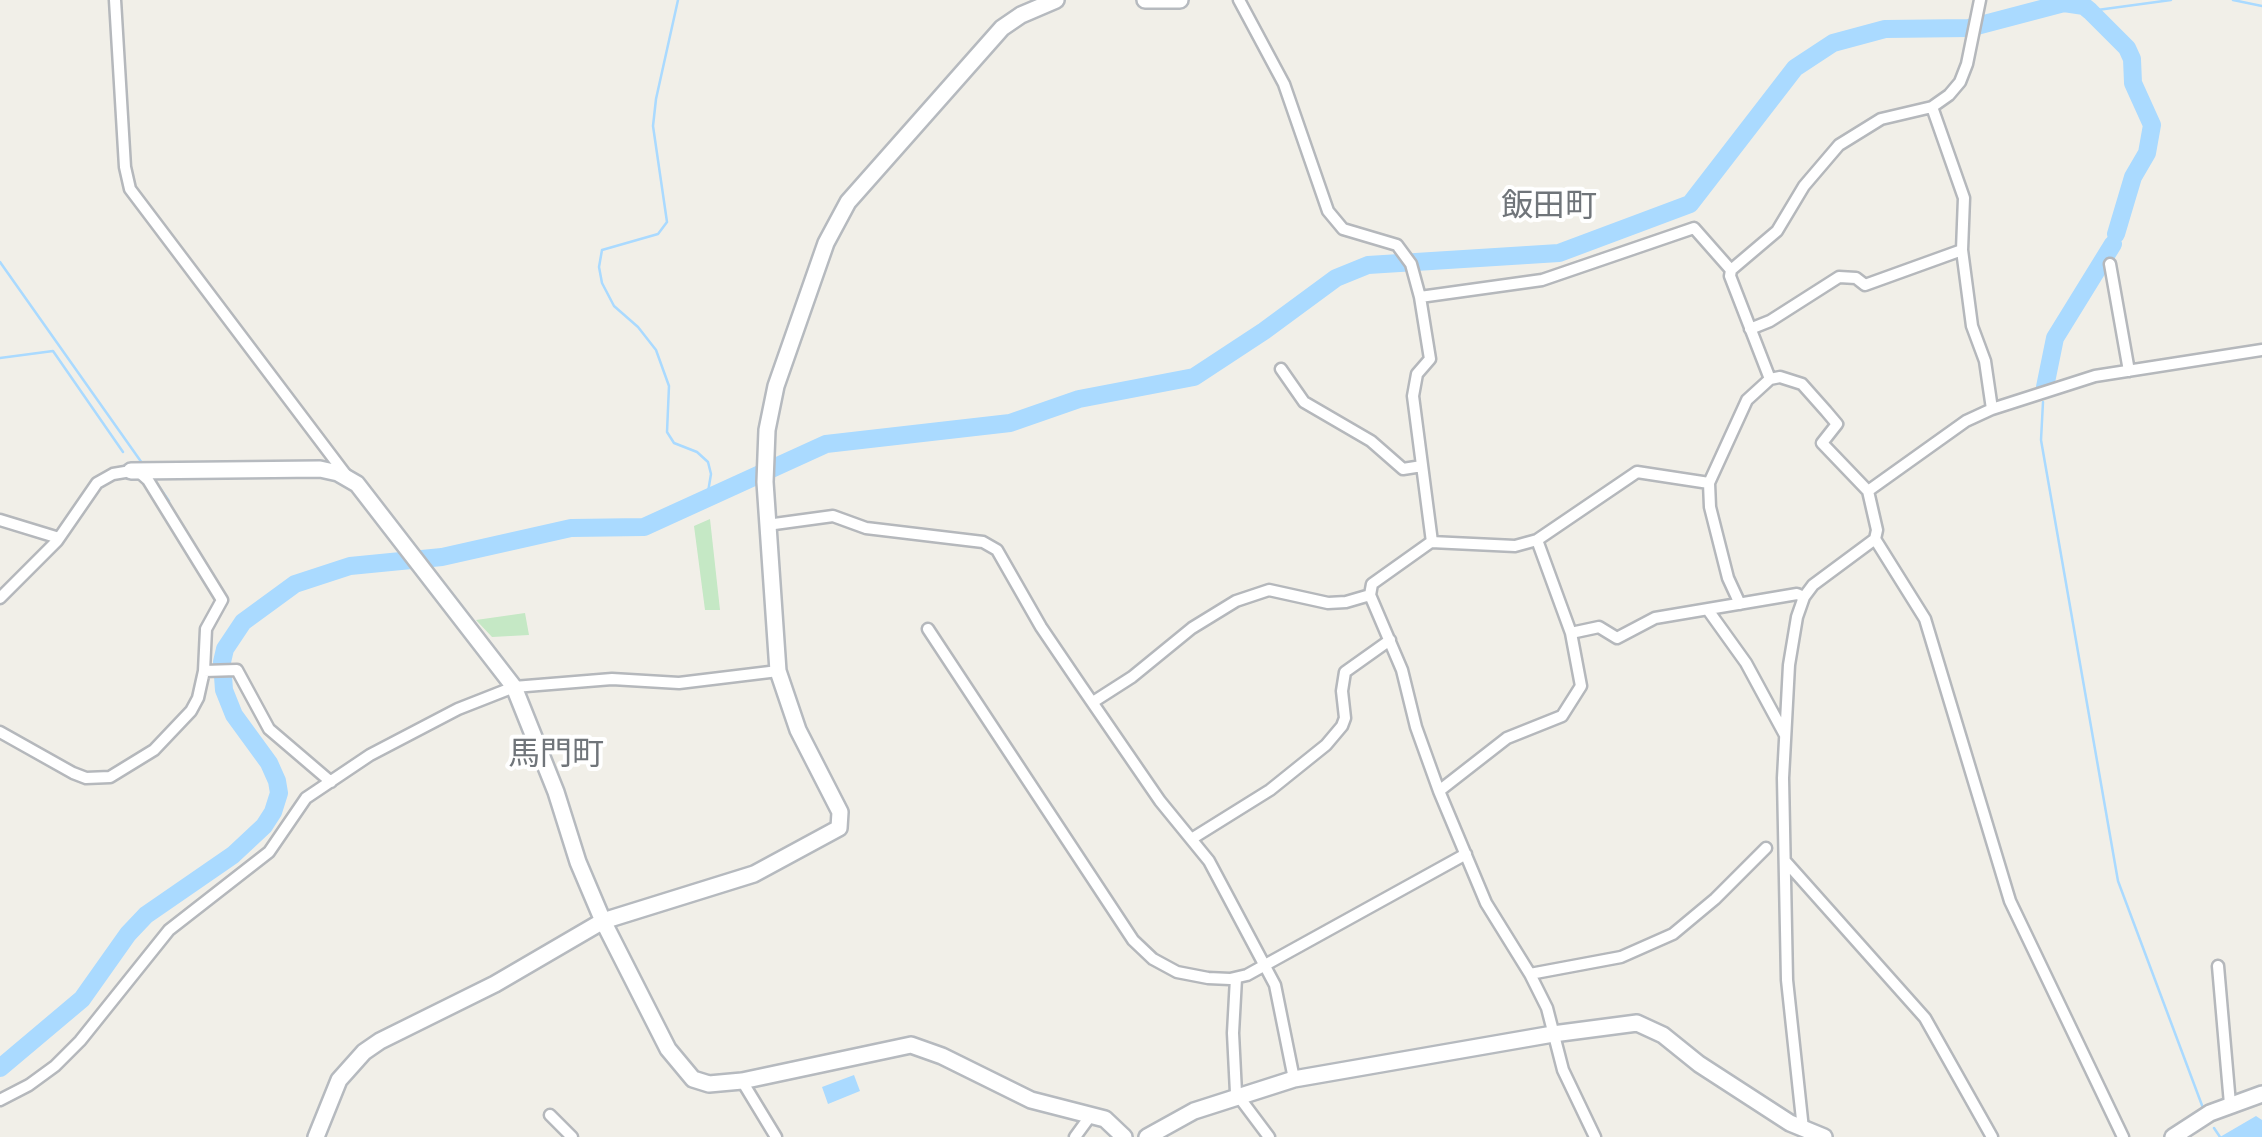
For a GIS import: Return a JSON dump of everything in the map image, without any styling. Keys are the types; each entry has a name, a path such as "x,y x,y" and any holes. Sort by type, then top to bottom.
{"street":[{"path":"116,0 130,190 514,687 603,921 642,1002 684,1071 702,1083 742,1082 911,1045 1031,1100 1105,1119 1124,1137"},
{"path":"316,1137 333,1090 364,1052 388,1036 495,984 603,921 754,874 839,828 840,812 798,730 778,671 767,524 768,430 776,386 826,242 848,202 991,40 1021,15 1056,0"},
{"path":"1145,0 1180,0"},
{"path":"1239,0 1284,84 1328,211 1343,229 1389,242 1404,251 1414,273 1430,359 1418,374 1413,396 1432,542"},
{"path":"1770,378 1731,270 1777,231 1804,186 1839,144 1881,119 1932,107 1944,100 1960,82 1980,0"},
{"path":"1932,107 1964,198 1962,250 1972,326 1985,360 1992,409"},
{"path":"1420,296 1542,280 1694,228 1731,270"},
{"path":"1750,329 1770,321 1839,277 1856,278 1865,285 1962,250"},
{"path":"2110,264 2129,371"},
{"path":"1868,491 1966,422 1992,409 2095,376 2262,350"},
{"path":"1281,369 1304,402 1371,441 1403,469 1422,466"},
{"path":"1740,604 1728,578 1710,507 1709,483 1747,400 1770,378 1780,378 1802,384 1837,424 1822,444 1868,491 1877,530 1875,539 1813,585 1804,597 1789,665 1785,736 1787,980 1804,1130"},
{"path":"0,598 58,538 98,483 113,474 320,469 348,477"},
{"path":"0,732 73,773 86,778 110,777 154,750 198,698 207,671 206,629 222,600 148,480 134,471"},
{"path":"1595,1137 1562,1070 1547,1008 1486,903 1440,792 1390,640 1370,595 1372,584 1432,542 1515,546 1537,540 1637,472 1709,483"},
{"path":"767,524 834,516 866,528 983,542 998,550 1041,627 1160,801 1208,860 1279,998 1294,1079"},
{"path":"0,520 58,538"},
{"path":"1875,539 1925,619 2010,901 2122,1137"},
{"path":"1440,792 1508,738 1562,716 1582,686 1572,633 1537,540"},
{"path":"1094,702 1192,628 1236,601 1269,590 1328,603 1370,595"},
{"path":"1572,633 1598,627 1617,638 1655,618 1797,594 1804,597"},
{"path":"1708,610 1746,663 1785,736"},
{"path":"928,629 1132,940 1153,959 1177,972 1236,978 1264,967 1466,854"},
{"path":"1193,838 1270,790 1326,745 1345,718 1345,672 1390,640"},
{"path":"207,671 236,670 268,729 330,782"},
{"path":"0,1100 39,1079 68,1054 169,930 269,852 306,798 370,755 458,709 514,687 612,680 680,683 778,671"},
{"path":"1530,974 1621,956 1673,934 1766,848"},
{"path":"1786,862 1925,1018 1992,1137"},
{"path":"2218,966 2230,1104"},
{"path":"1236,978 1234,1066 1239,1096 1269,1137"},
{"path":"1148,1137 1194,1111 1294,1079 1553,1034 1637,1024 1664,1035 1698,1064 1804,1130 1824,1137"},
{"path":"742,1082 776,1137"},
{"path":"2173,1137 2230,1104 2262,1094"},
{"path":"550,1115 572,1137"},
{"path":"1075,1137 1092,1115"}],"green space":[{"path":"710,519 720,610 705,610 694,526"},
{"path":"525,613 529,635 492,637 476,620"}],"water":[{"path":"854,1075 860,1091 828,1104 822,1087"},
{"path":"2256,1116 2262,1120 2262,1137 2220,1137"}],"waterway":[{"path":"678,0 653,126 667,222 658,234 602,250 599,267 614,306 656,350 669,386 667,432 674,443 697,452 708,462 711,474 707,498"},
{"path":"2090,11 2171,0"},
{"path":"2233,0 2262,6"},
{"path":"0,1068 82,999 146,915 233,855 273,812 279,793 277,781 269,763 234,715 224,690 222,662 225,649 243,622 295,584 350,566 442,557 571,528 644,527 826,444 1010,423 1079,399 1194,377 1336,278 1368,265 1559,253 1690,204 1795,68 1833,43 1885,29 1969,28 2064,3 2084,6 2090,11 2127,48 2132,59 2133,83 2152,125 2147,153 2133,177 2116,234"},
{"path":"2045,387 2055,338 2113,244"},
{"path":"0,262 142,463"},
{"path":"0,358 53,351 123,452"},
{"path":"2043,402 2041,440 2118,881 2203,1108"},
{"path":"153,478 169,501"},
{"path":"2214,1128 2220,1137"}],"district":[{"name":"飯田町","path":"1549,207"},
{"name":"馬門町","path":"556,755"}]}
